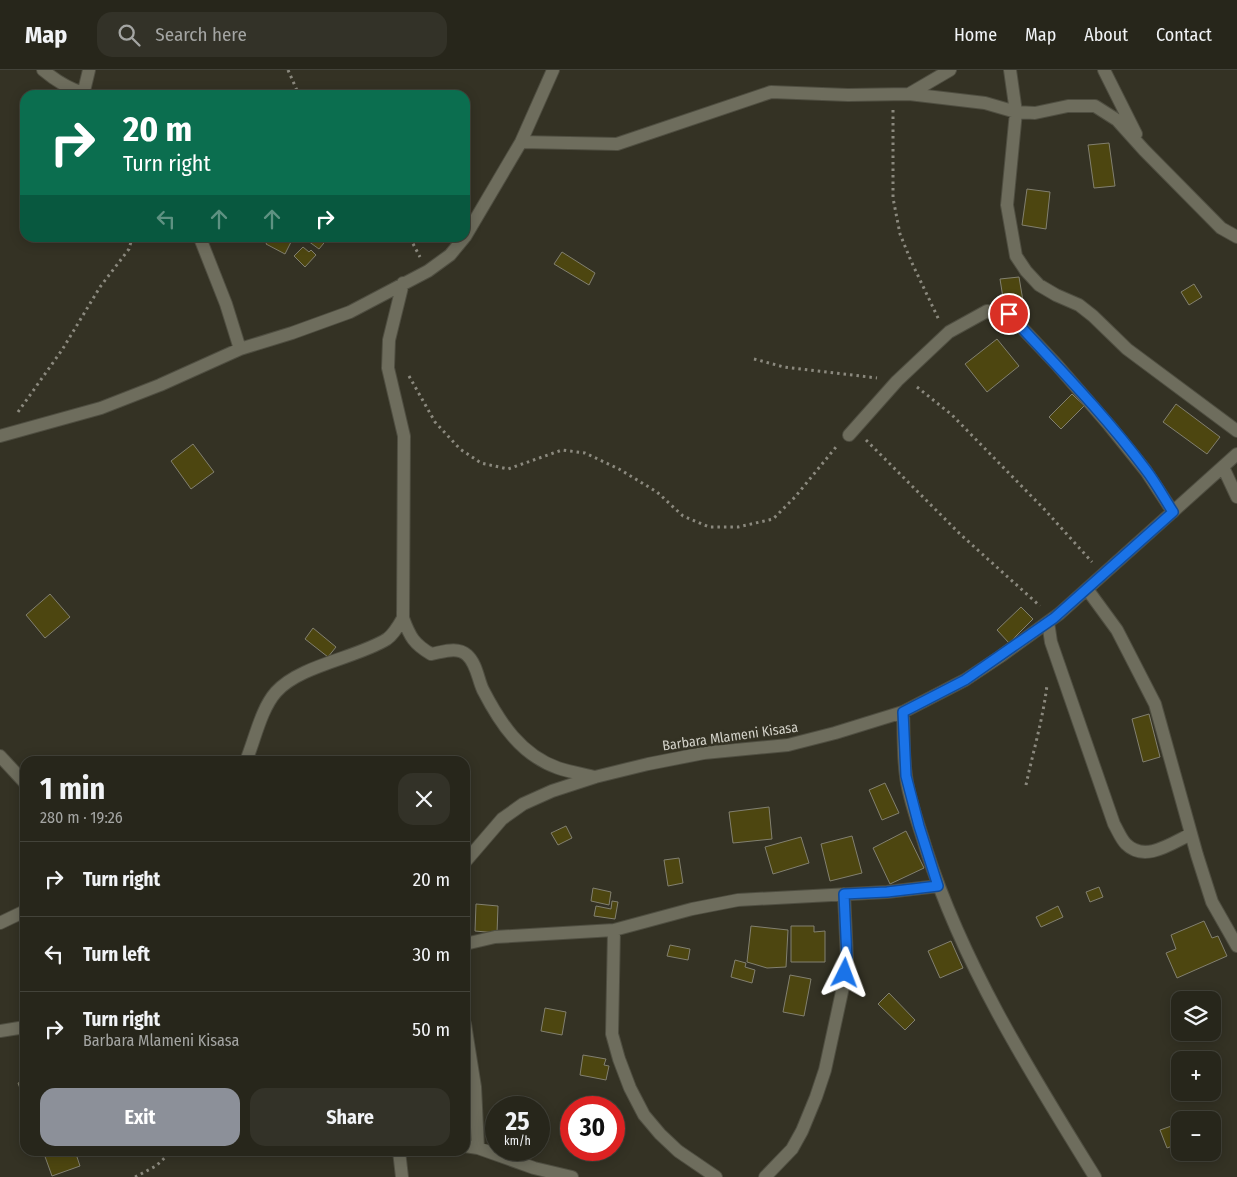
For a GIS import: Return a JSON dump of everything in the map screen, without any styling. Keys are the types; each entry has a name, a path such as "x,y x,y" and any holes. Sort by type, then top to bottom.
{"street":[{"path":"43,70 58,83 70,90"},
{"path":"84,90 89,70"},
{"path":"470,229 521,142 553,70"},
{"path":"909,94 950,70"},
{"path":"1010,70 1016,112 1007,204 1016,256 1039,285 1079,305 1127,349 1237,431"},
{"path":"1104,70 1144,150"},
{"path":"521,142 617,144 771,92 848,95 909,94 984,104 1016,112 1035,113 1068,106 1095,106 1118,120 1144,150 1221,228 1237,237"},
{"path":"202,242 226,304 240,349"},
{"path":"1,435 101,408 160,385 240,349 350,312 428,271 450,254 461,242"},
{"path":"403,283 389,340 388,368 404,436 403,618 409,635 418,646 431,654 453,650 467,654 472,661 481,686 497,717 515,740 533,754 557,768 595,777"},
{"path":"849,435 897,381 946,335 987,311 1009,314 1109,425 1146,471 1173,512"},
{"name":"Barbara Mlameni Kisasa","path":"470,856 502,819 523,804 552,791 595,777 648,764 704,753 788,745 835,733 903,712 965,680 1051,620 1237,454"},
{"path":"1223,467 1237,497"},
{"path":"1086,589 1117,630 1155,704 1212,902 1237,946"},
{"path":"248,756 264,708 277,690 297,677 388,638 403,618"},
{"path":"1051,620 1051,642 1111,815 1125,844 1135,851 1144,853 1156,851 1191,834"},
{"path":"903,712 906,776 938,886 988,998 1052,1108 1095,1177"},
{"path":"1,758 20,778"},
{"path":"470,943 504,937 614,930 692,909 738,900 887,892 938,886"},
{"path":"765,1177 792,1149 802,1131 826,1070 844,987 847,959 844,894"},
{"path":"0,923 20,913"},
{"path":"614,930 612,1034 619,1060 630,1088 644,1115 660,1134 678,1151 716,1177"},
{"path":"0,1031 20,1028"},
{"path":"470,1056 475,1087 471,1147 534,1168 572,1177"},
{"path":"400,1156 402,1177"}],"path":[{"path":"288,70 297,90"},
{"path":"892,94 893,198 900,234 911,262 946,335"},
{"path":"1,435 62,350 100,286 129,249 131,242"},
{"path":"754,359 784,367 897,381 916,387 952,415 1076,543 1103,574"},
{"path":"408,373 435,422 460,449 481,463 508,469 562,450 585,453 619,469 657,492 683,516 709,527 738,527 774,519 838,445 849,435 858,434 872,445 960,534 1051,620"},
{"path":"1026,785 1036,736 1043,716 1047,677"},
{"path":"135,1177 156,1166 167,1156"}],"building":[{"path":"1109,143 1115,186 1094,188 1088,145"},
{"path":"1027,189 1050,192 1046,229 1022,225"},
{"path":"267,242 291,242 285,254 266,244"},
{"path":"309,242 325,242 319,249"},
{"path":"303,247 309,252 311,250 316,255 305,267 294,256"},
{"path":"562,252 595,273 589,285 554,264"},
{"path":"1019,277 1023,301 1004,304 1000,279"},
{"path":"1194,284 1202,297 1189,305 1181,292"},
{"path":"997,339 1019,366 987,392 965,364"},
{"path":"1072,394 1084,406 1061,429 1049,417"},
{"path":"1176,404 1220,437 1207,454 1163,422"},
{"path":"193,444 214,472 191,489 171,461"},
{"path":"50,594 70,617 45,638 26,615"},
{"path":"1021,607 1033,619 1009,643 997,630"},
{"path":"313,628 336,647 328,657 305,639"},
{"path":"1149,714 1160,757 1143,762 1132,719"},
{"path":"885,783 899,813 882,820 869,790"},
{"path":"769,807 772,839 733,843 729,812"},
{"path":"566,826 572,838 558,845 551,833"},
{"path":"906,831 924,868 890,884 873,848"},
{"path":"852,836 862,873 830,881 821,844"},
{"path":"801,837 809,863 773,874 765,847"},
{"path":"679,858 683,883 668,886 664,860"},
{"path":"1099,887 1103,897 1090,902 1086,892"},
{"path":"593,888 611,892 609,905 591,901"},
{"path":"612,901 618,902 615,919 594,916 596,906 611,909"},
{"path":"476,904 498,906 497,933 475,931"},
{"path":"1058,906 1063,917 1041,927 1036,917"},
{"path":"1204,921 1212,938 1218,936 1227,956 1177,978 1166,953 1176,949 1171,935"},
{"path":"751,926 788,930 786,967 767,968 747,962"},
{"path":"791,926 814,926 814,932 825,931 825,962 791,962"},
{"path":"951,941 963,968 940,978 928,951"},
{"path":"670,945 690,949 688,960 667,956"},
{"path":"735,960 746,963 745,967 755,970 752,983 731,977"},
{"path":"790,975 811,979 804,1016 783,1012"},
{"path":"889,993 915,1020 905,1030 878,1004"},
{"path":"545,1008 566,1012 562,1035 541,1031"},
{"path":"583,1055 606,1059 604,1065 609,1066 606,1080 580,1075"},
{"path":"1171,1126 1171,1146 1167,1148 1160,1130"},
{"path":"45,1156 77,1156 80,1166 52,1176"}],"route":[{"path":"845,973 847,959 844,894 887,892 938,886 906,776 903,712 965,680 1054,618 1173,512 1146,471 1109,425 1009,314"}]}
